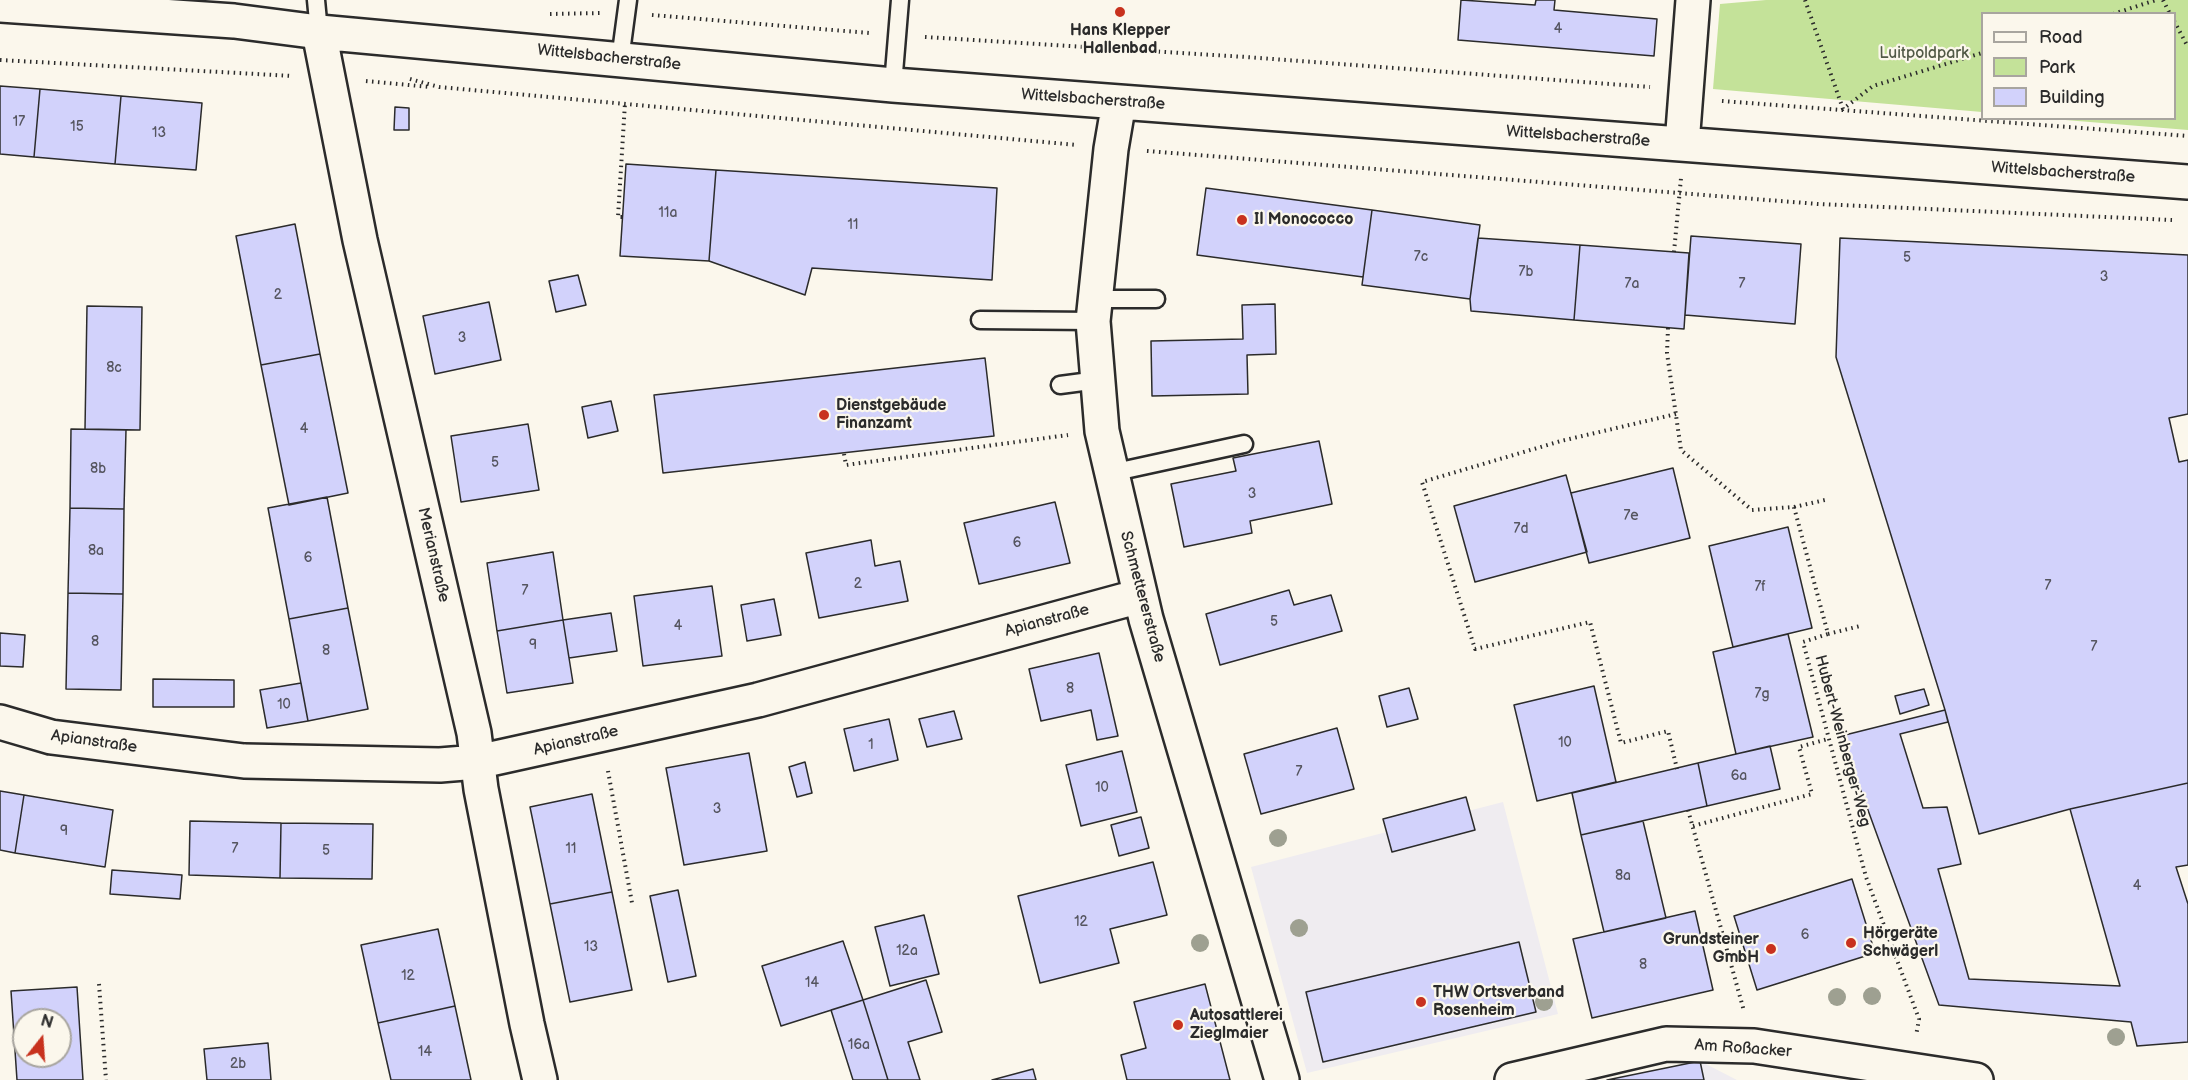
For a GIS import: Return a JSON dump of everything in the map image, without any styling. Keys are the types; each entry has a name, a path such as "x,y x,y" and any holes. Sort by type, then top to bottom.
{"street":[{"path":"1682,144 1693,0"},
{"name":"Wittelsbacherstraße","path":"0,5 234,21 319,32 893,85 2188,182"},
{"name":"Merianstraße","path":"319,32 360,240 474,733 477,762 526,1024 540,1080"},
{"name":"Schmettererstraße","path":"1119,102 1111,148 1094,310 1102,430 1140,596 1282,1080"},
{"name":"Apianstraße","path":"0,722 51,737 244,761 440,765 477,762 758,700 1140,596"},
{"name":"Am Roßacker","path":"1512,1080 1666,1044 1754,1046 1976,1080"}],"lane":[{"path":"316,0 319,32"},
{"path":"893,85 900,0"},
{"path":"620,60 627,7"},
{"path":"980,321 1094,310 1156,299"},
{"path":"1060,385 1098,380"},
{"path":"1111,473 1244,444"}],"path":[{"path":"1805,0 1842,109"},
{"path":"2119,12 2156,0"},
{"path":"546,14 627,7 897,35 1662,87"},
{"path":"2176,23 2188,47"},
{"path":"1842,109 1873,86 1981,54"},
{"path":"0,60 328,78 1111,148 1681,194 1818,204 2176,220"},
{"path":"407,78 440,87"},
{"path":"1715,101 1981,120"},
{"path":"622,217 618,217 625,103"},
{"path":"1983,120 2188,136"},
{"path":"1674,252 1677,208 1681,194 1682,144"},
{"path":"1668,328 1666,353 1681,450 1752,510 1794,507 1825,500"},
{"path":"1676,414 1561,441 1422,482 1475,649 1590,622 1621,744 1668,731 1677,769"},
{"path":"844,454 846,465 1102,430"},
{"name":"Hubert-Weinberger-Weg","path":"1794,507 1828,634 1803,642 1866,877 1919,1019 1910,1069"},
{"path":"1828,634 1860,626"},
{"path":"601,736 632,903"},
{"path":"1693,826 1812,794 1799,747 1828,739"},
{"path":"1688,810 1754,1046"},
{"path":"99,984 106,1080"}],"shaded area":[{"path":"1503,802 1558,1014 1307,1073 1251,867"},
{"path":"1700,1061 1737,1080 1607,1080"}],"green space":[{"name":"Luitpoldpark","path":"1766,0 2188,0 2188,130 2065,120 2176,120 2176,12 1981,12 1981,112 1713,89 1720,4"}],"building":[{"path":"1461,0 1535,5 1536,0 1555,0 1554,10 1657,19 1654,56 1458,40"},
{"path":"0,86 40,89 34,157 0,154"},
{"path":"40,89 121,96 115,164 34,157"},
{"path":"121,96 202,103 196,170 115,164"},
{"path":"395,107 409,108 409,130 394,130"},
{"path":"626,164 716,170 709,261 620,256"},
{"path":"716,170 997,188 992,280 812,268 805,295 709,261"},
{"path":"1206,188 1372,210 1363,277 1197,255"},
{"path":"1372,210 1480,225 1470,299 1362,285"},
{"path":"295,224 320,354 261,365 236,236"},
{"path":"1691,236 1801,244 1795,324 1685,315"},
{"path":"1478,238 1580,245 1574,320 1471,311 1470,299"},
{"path":"1840,238 2188,255 2188,414 2169,418 2179,462 2188,460 2188,783 2070,809 1979,834 1945,710 1836,357"},
{"path":"1580,245 1689,253 1684,329 1574,320"},
{"path":"578,275 586,305 556,312 549,281"},
{"path":"489,302 501,360 435,374 423,316"},
{"path":"1275,304 1276,354 1247,355 1248,394 1152,396 1151,341 1243,339 1242,305"},
{"path":"87,306 142,307 140,430 85,429"},
{"path":"320,354 348,493 289,505 261,365"},
{"name":"Dienstgebäude Finanzamt","path":"985,358 994,436 663,473 654,395"},
{"path":"611,401 618,431 588,438 582,407"},
{"path":"528,424 539,490 461,502 451,436"},
{"path":"71,429 126,430 124,509 70,508"},
{"path":"1319,441 1332,504 1250,521 1252,533 1184,547 1171,484 1236,471 1233,458"},
{"path":"1673,468 1690,538 1589,563 1571,493"},
{"path":"1566,475 1587,552 1475,582 1454,506"},
{"path":"327,497 348,608 289,619 268,508"},
{"path":"1055,502 1070,563 979,584 964,523"},
{"path":"70,508 124,509 123,594 68,593"},
{"path":"1788,527 1812,628 1733,647 1709,546"},
{"path":"871,540 875,566 900,561 908,601 819,618 806,553"},
{"path":"553,552 563,620 497,631 487,563"},
{"path":"712,586 722,656 643,666 634,596"},
{"path":"1289,590 1294,605 1331,595 1342,631 1220,665 1206,614"},
{"path":"68,593 123,594 121,690 66,689"},
{"path":"774,599 781,635 747,641 741,605"},
{"path":"348,608 368,709 308,721 289,619"},
{"path":"611,613 617,651 569,658 563,620"},
{"path":"563,620 573,683 507,693 497,631"},
{"path":"0,633 25,635 23,667 0,666"},
{"path":"1788,634 1813,737 1736,754 1713,652"},
{"path":"1099,653 1118,736 1097,740 1091,710 1041,721 1029,669"},
{"path":"153,679 234,680 234,707 153,707"},
{"path":"301,683 308,721 267,728 260,690"},
{"path":"1594,686 1616,782 1537,801 1514,705"},
{"path":"1409,688 1418,719 1387,727 1379,696"},
{"path":"1924,689 1929,705 1900,714 1895,696"},
{"path":"1945,710 1948,722 1900,734 1923,808 1947,807 1961,864 1938,869 1969,979 2120,986 2070,809 2188,783 2188,865 2176,867 2188,904 2188,1042 2137,1046 2131,1022 1939,1005 1841,736"},
{"path":"954,711 962,739 927,747 919,719"},
{"path":"889,719 898,760 854,771 844,729"},
{"path":"1337,728 1354,789 1261,814 1244,754"},
{"path":"1770,746 1780,789 1707,806 1698,763"},
{"path":"1122,751 1137,812 1081,826 1066,765"},
{"path":"749,753 767,851 684,865 666,768"},
{"path":"805,762 812,793 797,797 789,767"},
{"path":"1698,763 1707,806 1581,835 1572,793"},
{"path":"0,791 24,795 15,853 0,850"},
{"path":"592,794 612,892 550,904 530,807"},
{"path":"24,795 113,810 105,867 15,853"},
{"path":"1466,797 1475,830 1392,852 1383,819"},
{"path":"1141,817 1149,848 1119,856 1111,825"},
{"path":"190,821 281,823 280,878 189,875"},
{"path":"1643,821 1666,918 1604,932 1581,835"},
{"path":"281,823 373,824 372,879 280,878"},
{"path":"1153,862 1167,915 1110,929 1119,963 1040,983 1018,896"},
{"path":"112,870 182,875 180,899 110,894"},
{"path":"1852,879 1875,953 1757,990 1734,916"},
{"path":"678,890 696,976 668,982 650,896"},
{"path":"612,892 632,990 570,1002 550,904"},
{"path":"1695,911 1713,990 1592,1018 1573,939"},
{"path":"924,915 939,974 890,986 875,927"},
{"path":"438,929 455,1006 378,1023 361,945"},
{"path":"843,941 863,1000 781,1026 762,966"},
{"name":"THW Ortsverband Rosenheim","path":"1519,942 1536,1012 1323,1062 1306,992"},
{"path":"926,980 942,1032 908,1042 920,1080 888,1080 863,1000"},
{"name":"Autosattlerei Zieglmaier","path":"1205,984 1230,1080 1127,1080 1121,1055 1146,1048 1134,1002"},
{"path":"77,987 83,1080 17,1080 16,1068 72,1068 72,1008 12,1008 11,991"},
{"path":"863,1000 888,1080 853,1080 831,1010"},
{"path":"455,1006 471,1080 391,1080 378,1023"},
{"path":"268,1043 271,1080 207,1080 204,1049"},
{"path":"1700,1061 1704,1080 1607,1080"},
{"path":"1033,1069 1036,1080 992,1080"}],"place":[{"name":"Hans Klepper Hallenbad","path":"1120,12"},
{"name":"Il Monococco","path":"1242,220"},
{"name":"Dienstgebäude Finanzamt","path":"824,415"},
{"name":"Hörgeräte Schwägerl","path":"1851,943"},
{"name":"Grundsteiner GmbH","path":"1771,949"},
{"name":"THW Ortsverband Rosenheim","path":"1421,1002"},
{"name":"Autosattlerei Zieglmaier","path":"1178,1025"}]}
